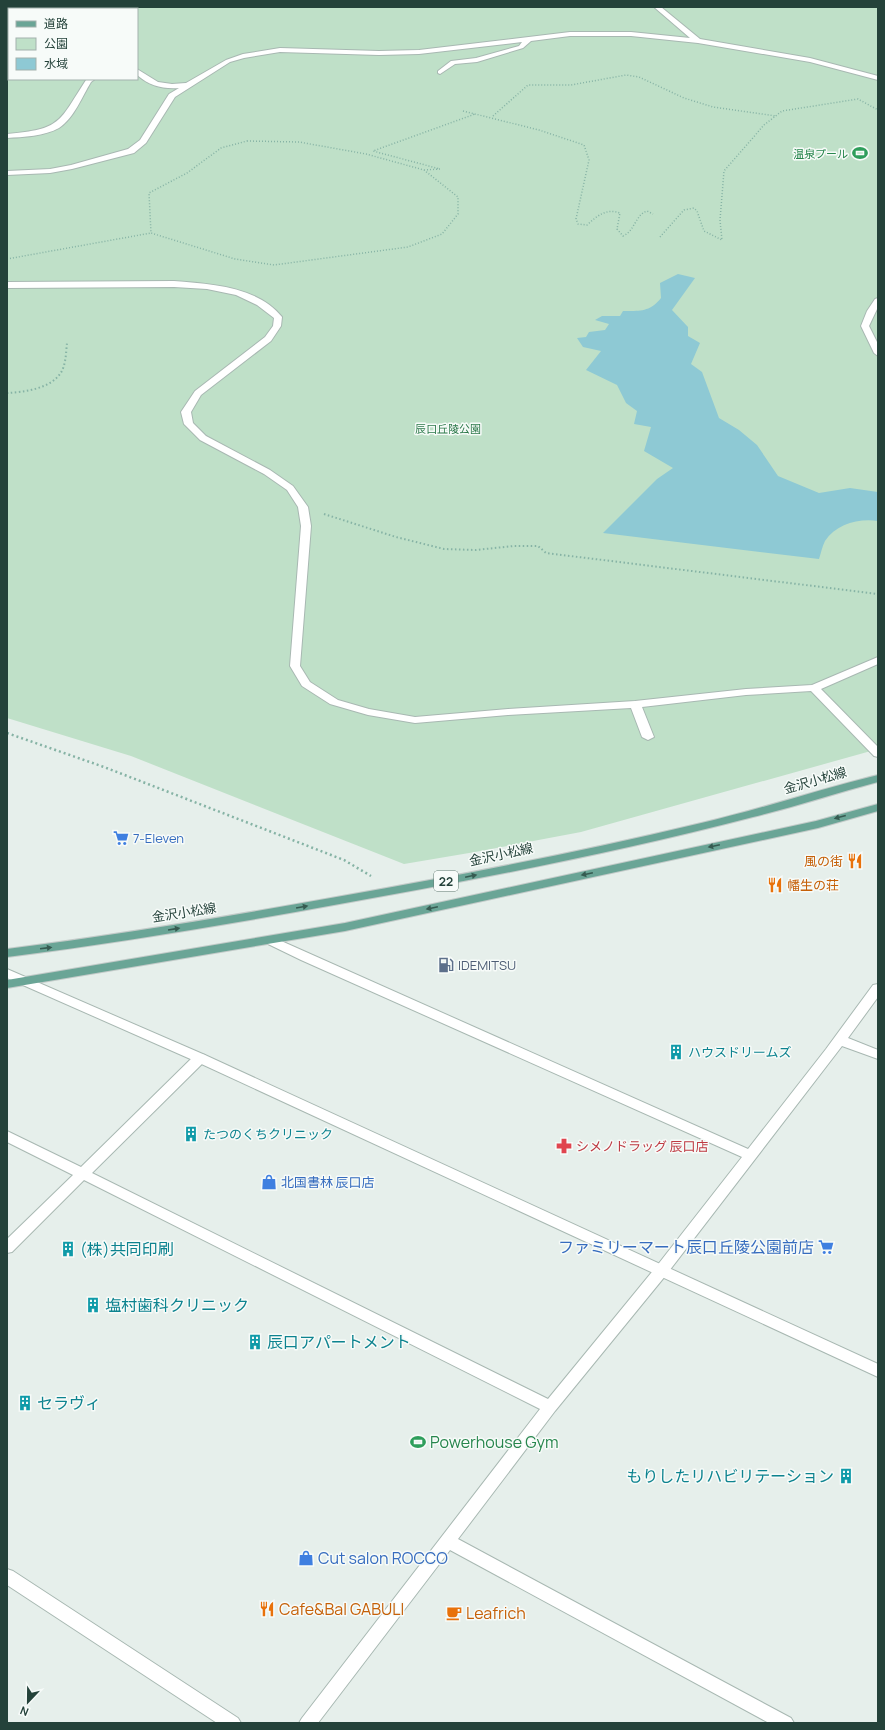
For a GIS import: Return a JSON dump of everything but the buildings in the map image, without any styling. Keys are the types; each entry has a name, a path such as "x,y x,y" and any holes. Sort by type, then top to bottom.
{"main road":[{"name":"金沢小松線","path":"7,953 64,946 228,920 395,891 604,849 736,818 878,778"},
{"name":"22","path":"7,984 345,927 818,824 878,807"}],"street":[{"path":"657,7 698,41"},
{"path":"7,173 50,171 72,167 131,151 143,140 172,96 188,85 228,61 243,56 280,50 379,53 419,52 531,37 570,34 631,34 698,41 810,60 878,78"},
{"path":"440,72 452,62 477,60 521,47 531,37"},
{"path":"138,72 151,83 163,87 188,85"},
{"path":"7,136 30,133 56,126 72,108 90,80"},
{"path":"7,285 174,284 207,286 238,293 260,303 278,317 277,326 268,339 198,393 186,412 189,424 203,438 267,472 290,488 303,507 306,526 295,666 306,684 334,702 368,712 415,720 508,712 635,704 746,692 814,688 878,660"},
{"path":"878,301 870,310 865,326 878,354"},
{"path":"814,688 878,754"},
{"path":"635,704 648,737"},
{"path":"270,940 305,957 750,1155"},
{"path":"7,973 200,1058 878,1371"},
{"path":"308,1723 550,1407 661,1271 840,1040 878,988"},
{"path":"840,1040 878,1055"},
{"path":"7,1248 83,1175 200,1058"},
{"path":"7,1136 550,1407"},
{"path":"447,1541 784,1723"},
{"path":"7,1576 232,1723"}],"path":[{"path":"492,116 528,85 572,85 626,75 640,77 684,98 713,107 776,116"},
{"path":"660,237 684,210 694,208 697,211 704,231 722,240 720,220 724,171 764,125 782,111 858,99 878,110"},
{"path":"463,111 492,116 565,137 584,145 589,160 576,219 578,224 587,225 606,210 614,210 620,213 617,229 623,236 628,234 641,213 647,211 653,214"},
{"path":"151,233 149,194 187,173 221,148 247,141 299,142 366,154 424,170 440,168 373,151 476,114"},
{"path":"7,259 151,233 234,259 274,264 408,247 442,234 458,214 458,197 424,170"},
{"path":"7,393 19,393 46,384 60,373 68,342"},
{"path":"303,507 396,537 444,549 476,550 514,546 538,546 546,554 878,594"},
{"path":"7,733 104,767 344,860 395,891"}],"green space":[{"name":"辰口丘陵公園","path":"878,7 878,749 581,832 404,864 131,756 7,718 7,17 8,80 138,80 138,8 38,8"}],"water":[{"path":"678,274 695,278 672,310 688,327 688,336 700,343 691,364 702,372 719,418 739,430 757,445 778,476 819,493 850,488 878,492 878,521 863,520 842,526 835,530 825,541 819,559 603,533 657,479 673,468 644,451 651,427 634,424 637,411 626,403 617,385 586,370 601,351 583,347 577,338 586,337 589,332 605,330 609,324 595,320 602,316 620,316 623,311 640,311 653,306 661,298 660,283"}],"place":[{"name":"温泉プール","path":"860,153"},
{"name":"7-Eleven","path":"121,838"},
{"name":"風の街","path":"855,861"},
{"name":"幡生の荘","path":"775,885"},
{"name":"IDEMITSU","path":"446,965"},
{"name":"ハウスドリームズ","path":"676,1052"},
{"name":"たつのくちクリニック","path":"191,1134"},
{"name":"シメノドラッグ 辰口店","path":"564,1146"},
{"name":"北国書林 辰口店","path":"269,1182"},
{"name":"ファミリーマート辰口丘陵公園前店","path":"826,1247"},
{"name":"(株)共同印刷","path":"68,1249"},
{"name":"塩村歯科クリニック","path":"93,1305"},
{"name":"辰口アパートメント","path":"255,1342"},
{"name":"セラヴィ","path":"25,1403"},
{"name":"Powerhouse Gym","path":"418,1442"},
{"name":"もりしたリハビリテーション","path":"846,1476"},
{"name":"Cut salon ROCCO","path":"306,1558"},
{"name":"Cafe&Bal GABULI","path":"267,1609"},
{"name":"Leafrich","path":"454,1613"}]}
